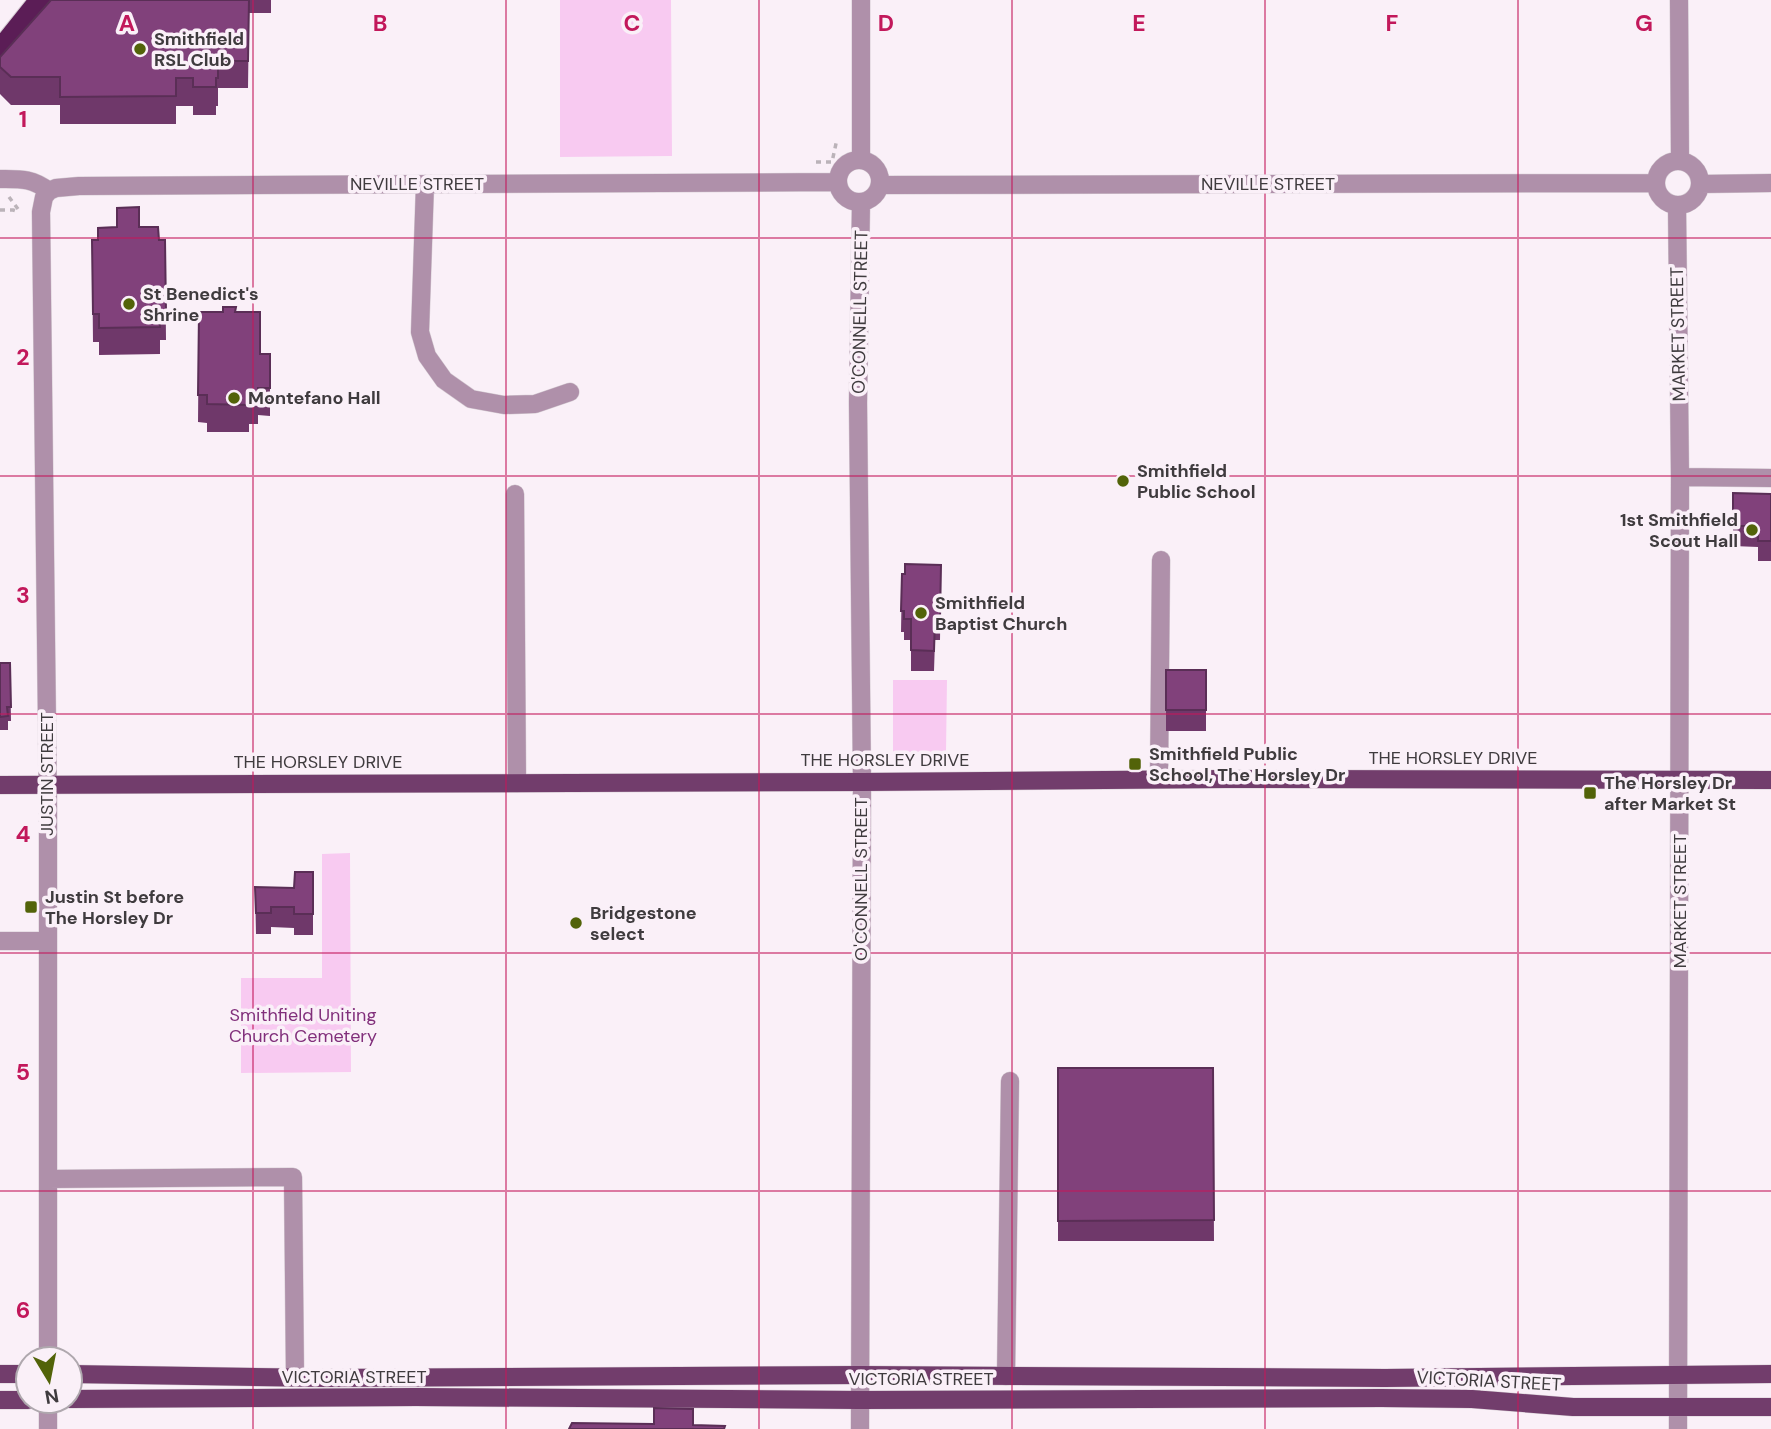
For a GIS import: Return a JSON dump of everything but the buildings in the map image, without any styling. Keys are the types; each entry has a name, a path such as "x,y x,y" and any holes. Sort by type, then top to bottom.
{"highway":[{"path":"0,50 40,0"}],"main road":[{"name":"THE HORSLEY DRIVE","path":"0,785 1158,779 1771,780"},
{"name":"VICTORIA STREET","path":"84,1374 295,1377 860,1375 1385,1378 1771,1374"},
{"name":"VICTORIA STREET","path":"84,1399 1381,1398 1472,1399 1573,1407 1771,1407"}],"street":[{"path":"861,0 861,160"},
{"path":"1679,0 1680,161"},
{"path":"861,160 875,167 880,185 875,194 861,202 847,198 838,183 844,167 852,161 861,160"},
{"path":"1680,161 1695,168 1700,184 1693,199 1677,205 1667,203 1661,198 1655,183 1662,167 1670,162 1680,161"},
{"name":"NEVILLE STREET","path":"0,178 38,183 49,191 79,186 838,183"},
{"name":"NEVILLE STREET","path":"880,185 1655,183"},
{"path":"1700,184 1771,183"},
{"path":"425,184 420,332 432,364 444,380 471,399 503,405 535,404 570,392"},
{"name":"JUSTIN STREET","path":"48,1345 48,785 41,212 44,197 49,191"},
{"name":"O'CONNELL STREET","path":"860,1429 862,782 858,416 861,202"},
{"name":"MARKET STREET","path":"1677,205 1680,477 1678,1429"},
{"path":"1680,477 1771,478"},
{"path":"515,494 517,783"},
{"path":"1158,779 1161,560"},
{"path":"0,941 48,941"},
{"path":"1006,1376 1010,1081"},
{"path":"48,1179 293,1177 295,1377"}],"path":[{"path":"816,162 832,162 837,139"},
{"path":"0,197 10,197 21,213 0,210"}],"green space":[{"path":"560,0 671,0 672,156 560,157"},
{"path":"893,680 947,680 946,752 893,752"},
{"name":"Smithfield Uniting Church Cemetery","path":"350,853 351,1072 241,1073 241,978 322,978 322,854"}],"place":[{"name":"Smithfield RSL Club","path":"140,49"},
{"name":"St Benedict's Shrine","path":"129,304"},
{"name":"Montefano Hall","path":"234,398"},
{"name":"Smithfield Public School","path":"1123,481"},
{"name":"1st Smithfield Scout Hall","path":"1752,530"},
{"name":"Smithfield Baptist Church","path":"921,613"},
{"name":"Smithfield Public School, The Horsley Dr","path":"1135,764"},
{"name":"The Horsley Dr after Market St","path":"1590,793"},
{"name":"Justin St before The Horsley Dr","path":"31,907"},
{"name":"Bridgestone select","path":"576,923"}]}
